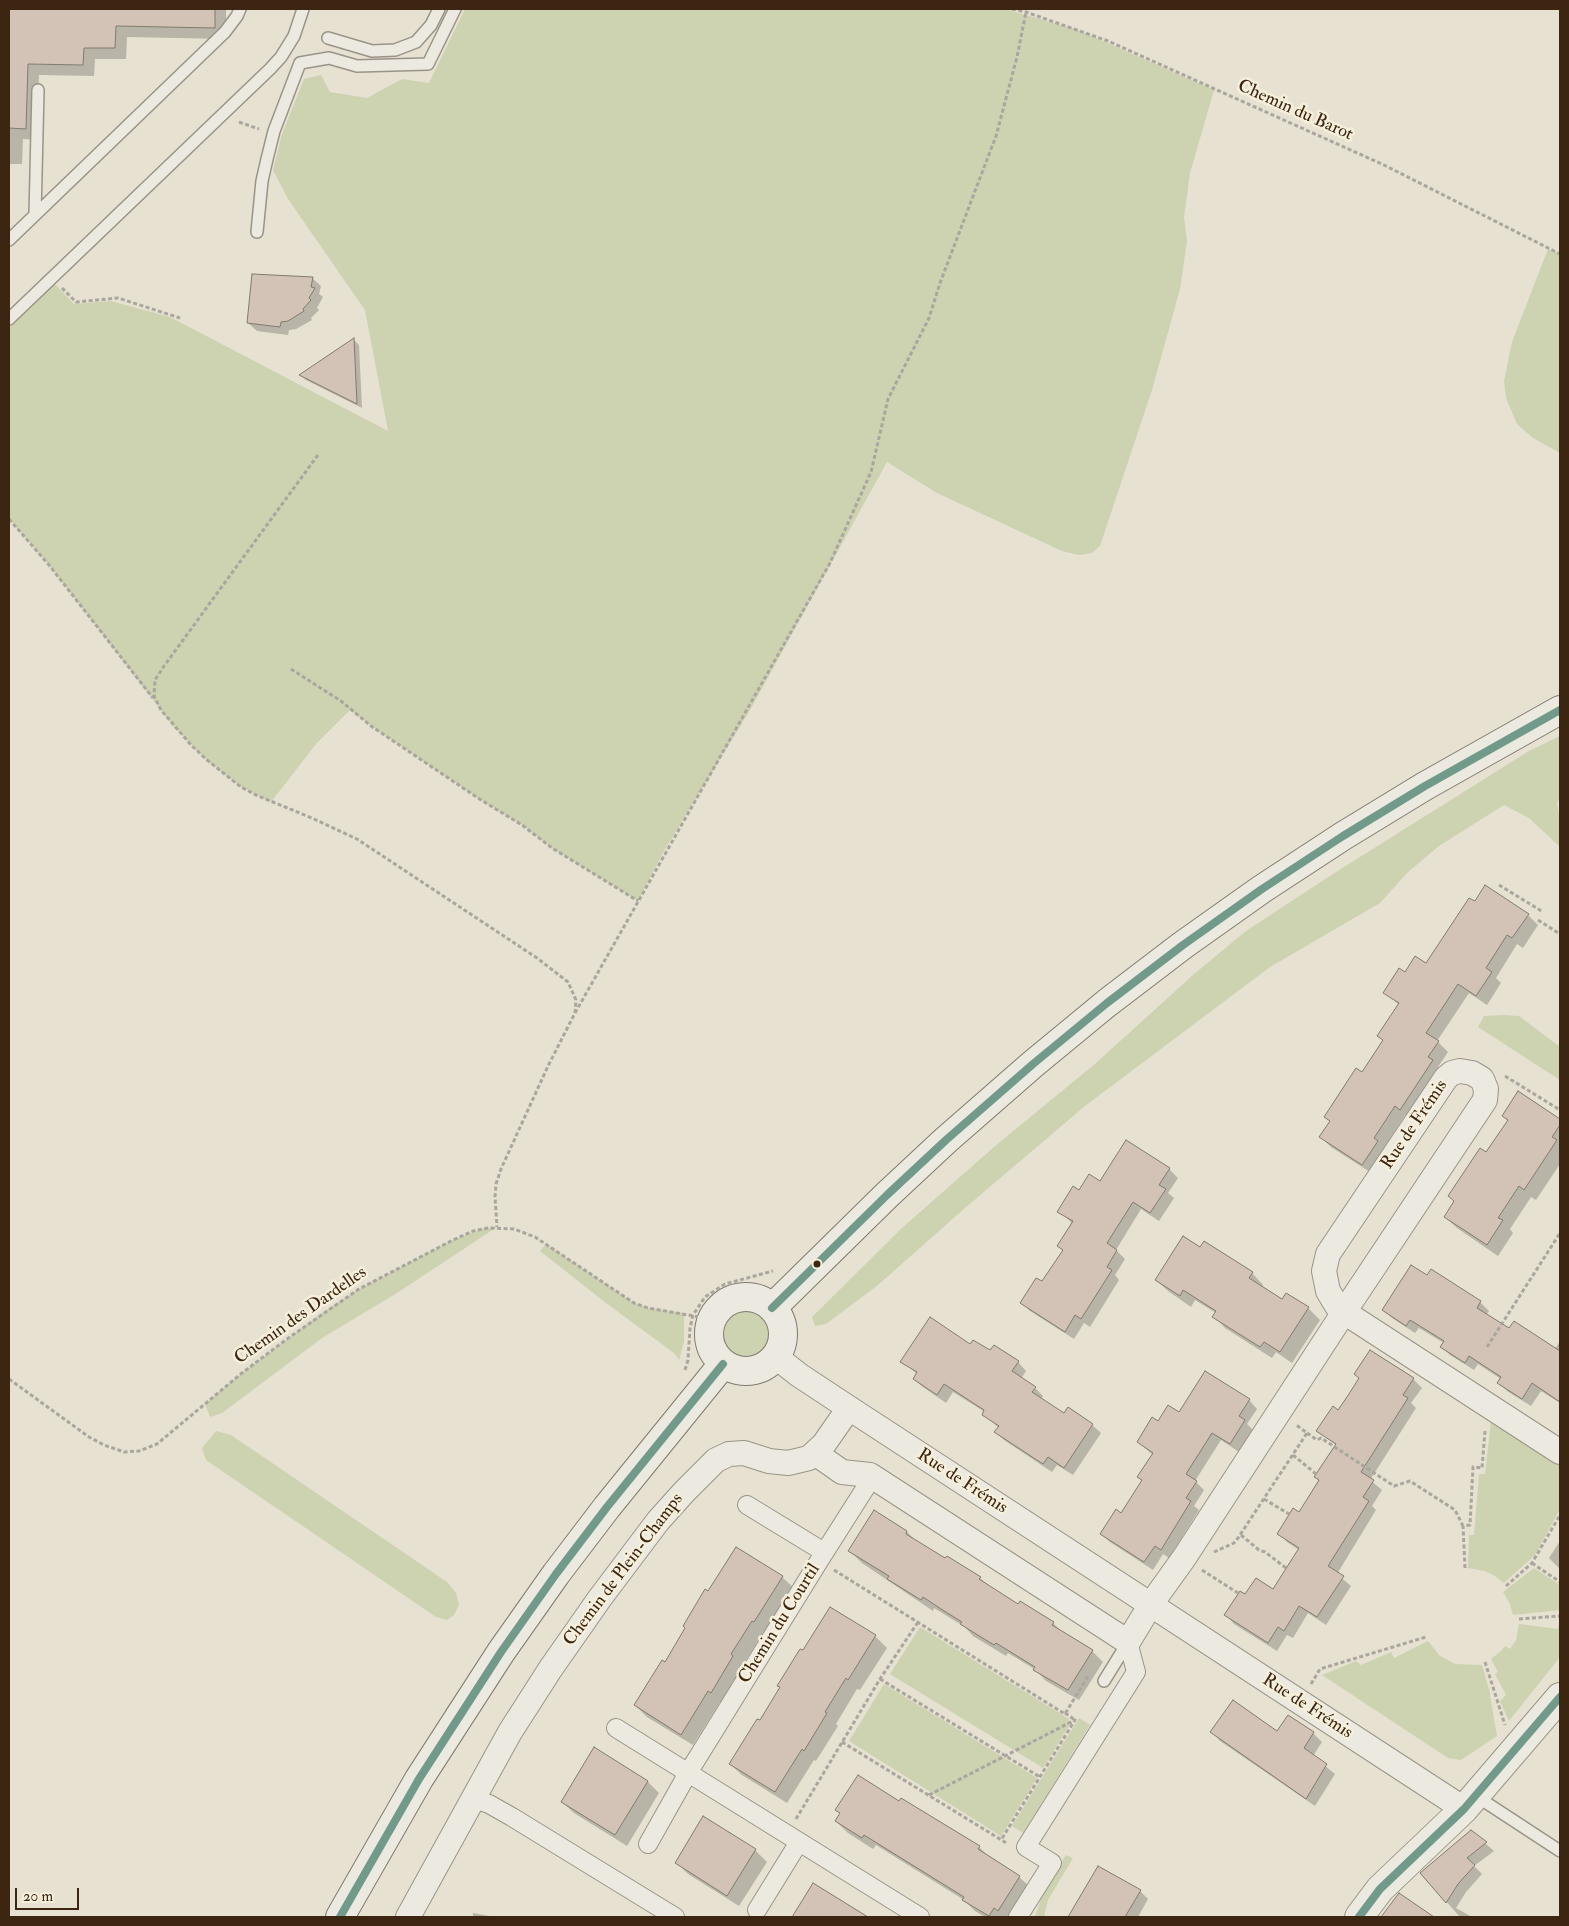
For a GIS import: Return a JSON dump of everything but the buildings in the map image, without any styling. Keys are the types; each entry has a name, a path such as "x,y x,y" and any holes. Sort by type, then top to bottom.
{"main road":[{"path":"772,1308 946,1140 1107,1003 1183,945 1262,889 1343,836 1425,786 1560,710"},
{"path":"746,1297 760,1300 772,1308 778,1316 783,1333 780,1349 776,1357 765,1366 751,1371 736,1370 723,1364 712,1352 709,1344 708,1336 711,1320 715,1313 725,1303 746,1297"},
{"path":"340,1917 419,1779 501,1652 556,1574 607,1507 723,1364"},
{"path":"1359,1917 1380,1889 1470,1802 1560,1697"}],"street":[{"name":"Rue de Frémis","path":"1477,1076 1466,1071 1460,1071 1452,1073 1446,1078 1328,1254 1324,1271 1328,1291 1332,1300 1344,1312 1560,1452"},
{"path":"1128,1642 1151,1604 1189,1562 1278,1413 1483,1104 1486,1089 1482,1079 1477,1076"},
{"name":"Rue de Frémis","path":"776,1357 849,1408 1288,1694 1470,1802"},
{"name":"Chemin de Plein-Champs","path":"408,1917 510,1732 606,1590 658,1521 716,1460 729,1454 744,1453 769,1461 788,1463 801,1461 815,1453 824,1444 849,1408"},
{"path":"815,1453 842,1472 866,1473 873,1476 1128,1642 1136,1672 1026,1847 1052,1863 1018,1917"},
{"name":"Chemin du Courtil","path":"648,1844 688,1773 821,1556 873,1476"},
{"path":"747,1505 821,1556"},
{"path":"616,1728 793,1838 910,1915"},
{"path":"474,1799 489,1804 512,1817 675,1917"},
{"path":"758,1910 793,1838"}],"lane":[{"path":"9,240 225,32 240,9"},
{"path":"9,319 270,69 281,57 294,36 303,9"},
{"path":"328,38 372,51 394,50 416,42 431,25 439,9"},
{"path":"257,232 262,181 273,134 300,64 329,58 357,66 428,64 455,9"},
{"path":"35,215 38,90"},
{"path":"1104,1681 1128,1642"},
{"path":"1470,1802 1560,1851"}],"path":[{"name":"Chemin du Barot","path":"1012,9 1026,12 1108,41 1384,165 1560,254"},
{"path":"497,1227 496,1184 544,1073 666,850 830,563 871,472 888,399 929,318 940,283 996,136 1017,57 1026,12"},
{"path":"234,121 273,134"},
{"path":"58,283 76,302 118,298 180,318"},
{"path":"155,700 156,680 164,666 318,455"},
{"path":"9,519 48,565 155,700 174,727 206,760 241,787 256,795 357,839 550,967 568,982 576,1000 576,1013"},
{"path":"291,669 481,800 522,825 552,848 638,901"},
{"path":"1500,886 1543,912"},
{"path":"1538,920 1560,934"},
{"path":"1477,1076 1484,1066 1515,1080 1560,1110"},
{"name":"Chemin des Dardelles","path":"9,1379 104,1446 124,1452 139,1451 157,1444 279,1344 359,1289 453,1240 480,1229 497,1227 514,1228 535,1237 634,1303 648,1308 711,1320"},
{"path":"1486,1347 1560,1233"},
{"path":"1463,1526 1470,1525 1473,1467 1482,1468 1488,1405"},
{"path":"1278,1413 1317,1440 1322,1438 1394,1486 1410,1481 1455,1510 1463,1526 1465,1568"},
{"path":"1189,1562 1234,1544 1307,1433"},
{"path":"1293,1455 1316,1474"},
{"path":"1264,1499 1289,1514"},
{"path":"1506,1586 1532,1563 1560,1515"},
{"path":"1241,1534 1259,1550 1277,1560 1286,1568"},
{"path":"821,1556 918,1622 1075,1720"},
{"path":"1189,1562 1238,1593"},
{"path":"1532,1563 1560,1582"},
{"path":"1519,1619 1560,1616"},
{"path":"793,1838 842,1742 880,1679 918,1622"},
{"path":"1288,1694 1296,1682 1308,1690 1320,1669 1426,1637"},
{"path":"1485,1662 1505,1726"},
{"path":"1065,1713 1090,1673"},
{"path":"880,1679 1040,1777"},
{"path":"929,1795 1075,1720"},
{"path":"1001,1840 1075,1720"},
{"path":"842,1742 1022,1853 1026,1847"}],"green space":[{"path":"465,9 1005,9 1078,30 1214,90 1190,173 1184,217 1187,241 1180,289 1152,390 1100,546 1092,553 1079,555 1062,551 937,493 887,462 750,710 665,849 638,901 552,848 522,825 481,800 350,710 316,744 271,802 241,787 206,760 174,727 49,565 9,519 9,328 54,283 74,304 111,301 170,317 388,431 365,310 288,199 273,170 282,134 304,79 321,75 330,92 367,98 402,79 429,83"},
{"path":"1548,249 1560,254 1560,453 1533,438 1517,424 1506,398 1504,381 1512,342"},
{"path":"1560,694 1560,697 1421,774 825,1239 823,1238 938,1128 1026,1051 1098,992 1179,931 1256,876 1338,822 1418,773"},
{"path":"1560,736 1560,799 1557,803 1560,819 1560,847 1529,818 1504,805 1439,846 1408,872 1380,903 1270,967 1085,1106 878,1285 826,1324 815,1326 812,1317 902,1228 994,1147 1096,1063 1193,975 1246,931 1529,751"},
{"path":"1484,1016 1519,1016 1560,1047 1560,1080 1478,1027"},
{"path":"497,1227 397,1293 322,1338 222,1413 210,1417 205,1404 242,1373 322,1313 359,1289 453,1240 481,1229"},
{"path":"546,1244 634,1303 648,1308 684,1313 684,1342 679,1360 674,1353 540,1251"},
{"path":"740,1310 750,1310 763,1317 770,1330 770,1340 763,1353 750,1360 740,1360 731,1356 724,1349 720,1340 720,1330 724,1321 731,1314"},
{"path":"1491,1421 1560,1464 1560,1509 1535,1555 1504,1583 1485,1571 1468,1568 1469,1535 1474,1535 1479,1474 1485,1474"},
{"path":"653,1427 655,1430 448,1712 445,1710 550,1558"},
{"path":"216,1431 231,1435 447,1582 456,1593 459,1605 454,1615 447,1620 436,1617 206,1460 202,1448"},
{"path":"1534,1568 1560,1585 1560,1610 1513,1615 1510,1604 1503,1592"},
{"path":"1559,1622 1560,1657 1509,1721 1500,1701 1506,1695 1495,1674 1498,1672 1491,1659 1505,1646 1510,1649 1516,1640 1519,1624 1558,1629"},
{"path":"920,1627 1069,1719 1069,1726 1043,1768 890,1674"},
{"path":"1428,1641 1439,1655 1455,1664 1482,1665 1489,1689 1497,1736 1461,1760 1448,1758 1322,1675 1356,1661 1361,1665 1391,1652 1394,1658"},
{"path":"884,1684 1037,1778 1001,1836 849,1741"},
{"path":"1079,1718 1090,1725 1023,1833 1012,1826"},
{"path":"1066,1855 1073,1858 1048,1900 1044,1917 1035,1917 1043,1892"}],"transit line":[{"path":"772,1308 946,1140 1107,1003 1183,945 1262,889 1343,836 1425,786 1560,710"},
{"path":"340,1917 419,1779 501,1652 556,1574 607,1507 723,1364"},
{"path":"1359,1917 1380,1889 1464,1809 1560,1697"}]}
